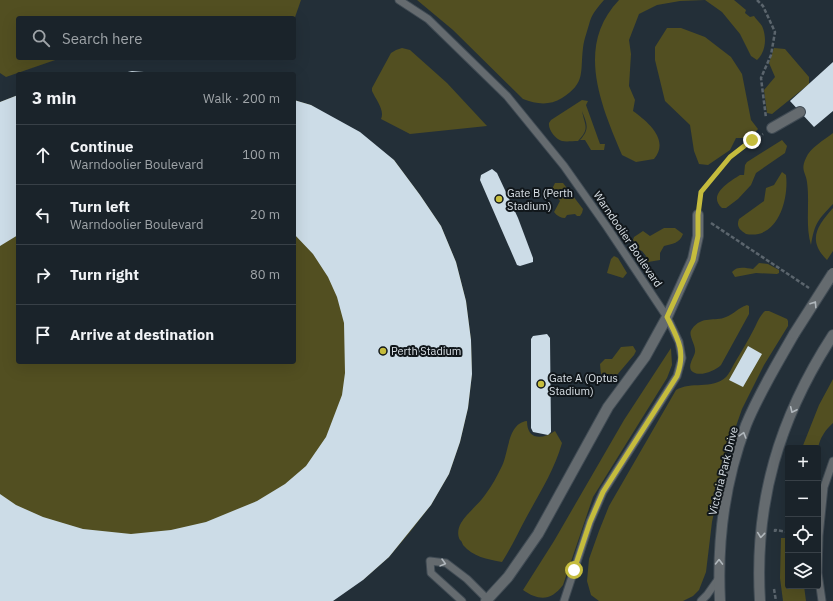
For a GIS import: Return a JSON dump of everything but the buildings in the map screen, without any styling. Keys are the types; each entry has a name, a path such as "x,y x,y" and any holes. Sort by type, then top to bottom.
{"street":[{"path":"772,128 800,112"},
{"path":"488,601 508,577 538,534 608,407 644,357 667,317 693,260 698,236 698,215"},
{"name":"Victoria Park Drive","path":"720,601 719,556 722,523 734,466 746,425 764,386 794,334 833,273"},
{"path":"760,601 758,578 759,550 764,506 772,465 786,425 809,375 833,335"}],"lane":[{"name":"Warndoolier Boulevard","path":"400,0 428,19 508,96 564,166 607,227 667,317 679,342 682,358 677,376 603,492 590,522 564,601"},
{"path":"822,601 818,573 819,536 824,487 833,461"},
{"path":"462,601 431,573 430,561 446,563 467,578 488,601"},
{"path":"701,601 719,578"}],"path":[{"path":"757,0 763,6 775,32 771,55 762,78 765,117 772,128 752,140 730,157 701,192 698,215 809,288"},
{"path":"775,530 785,532"}],"shaded area":[{"path":"0,0 301,0 295,16 16,16 16,60 55,60 20,72 16,72 16,74 6,77 0,73"},
{"path":"417,0 604,0 594,12 590,21 582,56 580,76 575,87 570,93 557,101 542,103 523,99 453,30"},
{"path":"619,0 705,0 680,1 657,5 639,14 629,40 631,54 629,86 635,100 633,111 645,120 655,132 660,145 654,159 636,162 622,155 606,116 596,76 595,56 598,37 606,18"},
{"path":"705,0 734,0 746,10 745,13 750,17 754,16 762,26 765,35 764,49 757,60 751,56 740,34 722,12"},
{"path":"667,28 681,28 705,37 731,57 742,74 751,120 758,129 750,138 736,138 730,150 708,165 699,164 694,151 690,125 665,101 655,60 655,47"},
{"path":"402,48 410,50 447,83 487,126 410,134 381,119 382,112 380,105 372,91 372,88 391,53"},
{"path":"774,48 785,49 809,77 809,84 772,114 767,113 764,90 775,77 769,63"},
{"name":"Perth Stadium","path":"16,96 16,364 296,364 296,101 311,105 394,160 441,226 456,262 466,301 471,340 472,374 468,408 460,442 449,474 431,505 410,532 389,557 363,580 0,601 0,102"},
{"path":"582,100 588,101 586,105 600,144 605,144 604,150 591,150 585,140 580,140 585,133 587,126 582,111 586,127 582,137 578,141 562,141 551,131 549,123 551,120"},
{"path":"833,133 833,204 818,222 814,231 811,245 808,230 808,190 803,166 808,154 818,144"},
{"path":"782,140 787,146 785,153 756,173 751,185 738,199 726,208 722,208 718,203 717,198 721,189 730,181 740,175 744,175 745,165 747,162"},
{"path":"782,172 786,175 786,195 779,216 774,224 766,231 757,234 746,234 739,228 739,219 764,201 766,188 774,185"},
{"path":"555,183 563,183 583,209 580,216 575,214 567,215 564,218 558,216 554,212 560,201 552,189"},
{"path":"833,208 833,251 827,260 817,246 816,233 822,221"},
{"path":"664,228 675,228 683,234 682,237 673,244 664,246 660,253 660,260 648,262 645,260 646,256 639,250 633,240 634,237 643,231 650,236"},
{"path":"614,256 618,258 627,273 623,278 607,273 611,259"},
{"path":"759,263 768,264 779,270 779,273 756,273 735,277 732,272 739,268 753,269"},
{"path":"747,305 749,306 749,314 721,365 703,374 693,372 690,368 695,352 690,334 692,329 704,320 726,317"},
{"path":"765,311 769,311 787,319 788,326 764,365 742,409 726,455 712,522 706,572 699,590 693,596 683,601 599,601 591,595 587,581 589,559 609,506 676,390 682,387 714,383 726,377 760,317"},
{"path":"633,346 636,351 634,355 611,382 605,380 602,376 600,364 605,359 612,359 621,347"},
{"path":"671,348 672,365 667,378 593,497 563,585 549,597 544,598 529,594 523,590 554,541 624,420"},
{"path":"833,379 833,423 823,434 819,445 803,445 819,405"},
{"path":"527,421 532,435 540,437 555,431 562,443 546,482 502,562 491,560 476,555 463,545 458,536 459,527 463,519 488,492 502,466 510,439 516,427"},
{"path":"781,538 785,538 785,589 804,589 806,601 783,601 780,578"}],"place":[{"name":"Gate B (Perth Stadium)","path":"499,199"},
{"name":"Perth Stadium","path":"383,351"},
{"name":"Gate A (Optus Stadium)","path":"541,384"}],"route":[{"path":"574,570 590,522 603,492 677,376 682,358 679,342 667,317 693,260 698,236 698,215 701,192 730,157 752,140"}]}
